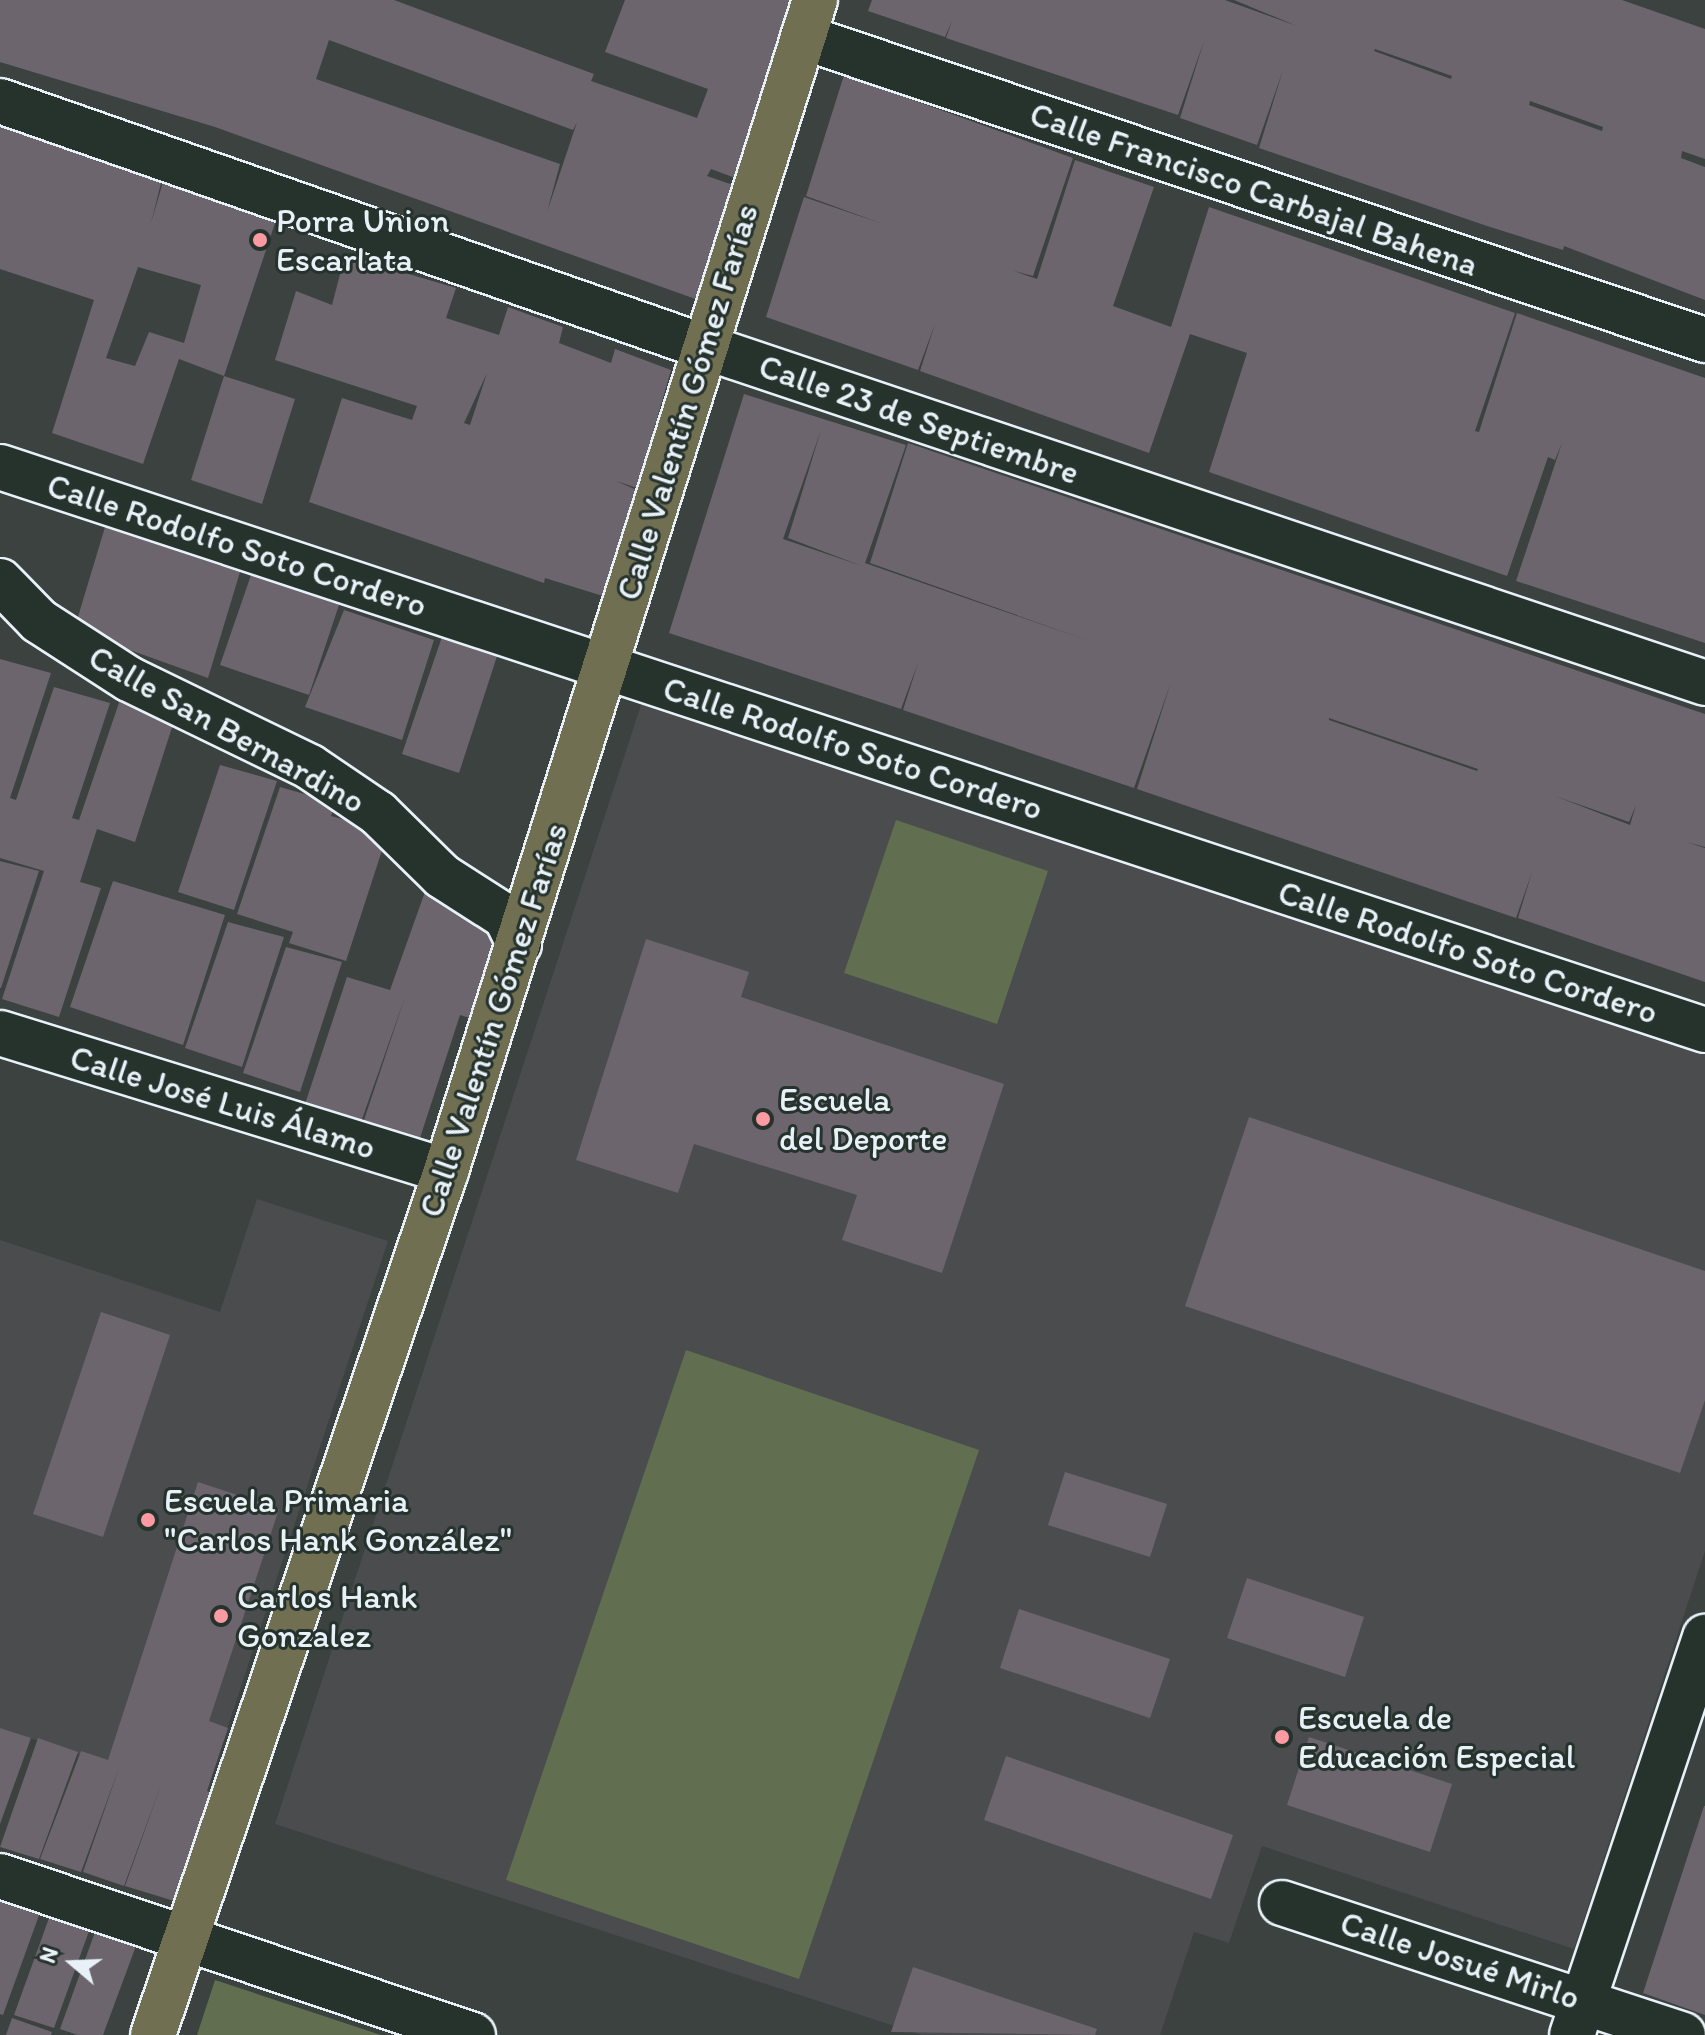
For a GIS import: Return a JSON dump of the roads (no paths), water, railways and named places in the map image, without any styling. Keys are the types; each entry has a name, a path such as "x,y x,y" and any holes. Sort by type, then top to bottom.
{"main road":[{"name":"Calle Valentín Gómez Farías","path":"153,2035 446,1171 809,18"}],"street":[{"name":"Calle Francisco Carbajal Bahena","path":"809,18 1705,340"},
{"name":"Calle 23 de Septiembre","path":"0,101 705,347 1705,683"},
{"name":"Calle Rodolfo Soto Cordero","path":"0,467 1705,1030"},
{"name":"Calle San Bernardino","path":"0,581 39,621 129,679 310,767 378,813 442,876 506,917 519,944"},
{"name":"Calle José Luis Álamo","path":"0,1033 446,1171"},
{"path":"1578,2018 1695,1701 1705,1637"},
{"path":"0,1876 448,2032"},
{"name":"Calle Josué Mirlo","path":"1282,1903 1578,2018 1683,2035"}],"place":[{"name":"Porra Union Escarlata","path":"260,240"},
{"name":"Escuela del Deporte","path":"763,1119"},
{"name":"Escuela Primaria \"Carlos Hank González\"","path":"148,1520"},
{"name":"Carlos Hank Gonzalez","path":"221,1616"},
{"name":"Escuela de Educación Especial","path":"1282,1737"}]}
